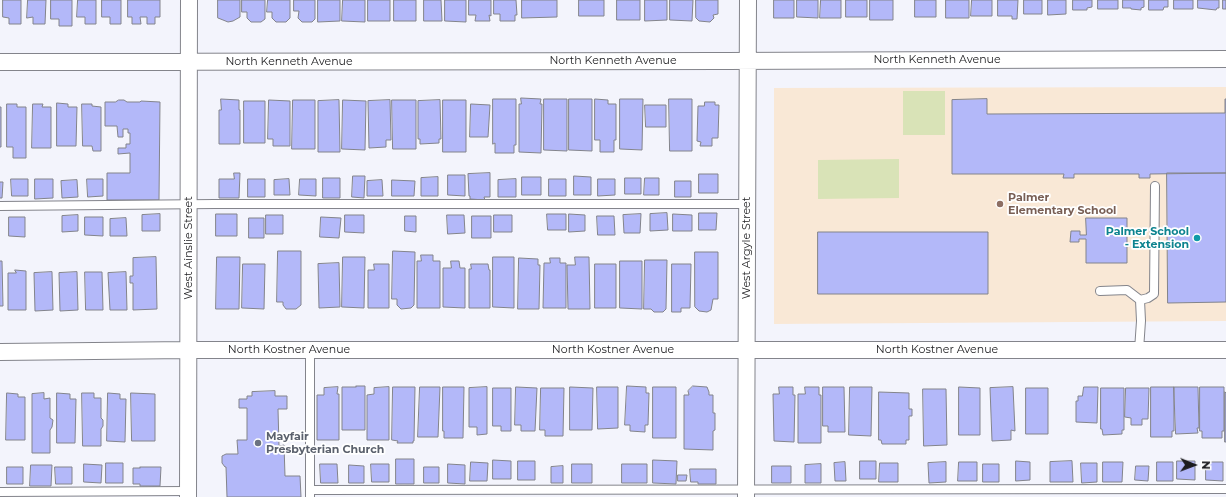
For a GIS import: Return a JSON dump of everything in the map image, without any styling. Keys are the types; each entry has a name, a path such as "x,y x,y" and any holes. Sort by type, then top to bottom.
{"street":[{"name":"West Ainslie Street","path":"188,494 189,0"},
{"name":"West Argyle Street","path":"746,493 748,0"},
{"name":"North Kenneth Avenue","path":"0,62 1226,59"},
{"name":"North Kostner Avenue","path":"0,352 188,350 1226,350"}],"lane":[{"path":"1140,300 1148,298 1154,294 1155,186"},
{"path":"0,206 189,204 747,204"},
{"path":"1100,291 1127,290 1140,300"},
{"path":"1139,350 1141,325 1140,300"},
{"path":"310,350 310,493 746,493 1226,489"},
{"path":"0,492 188,494"}],"shaded area":[{"name":"Palmer Elementary School","path":"1226,87 1226,321 774,324 774,88"}],"green space":[{"path":"903,91 945,91 945,135 903,135"},
{"path":"899,159 899,198 818,199 818,160"}],"building":[{"path":"3,0 21,0 21,24 9,24 9,18 3,17"},
{"path":"28,0 46,0 45,24 33,24 33,17 27,18"},
{"path":"51,0 72,0 72,26 59,26 59,19 51,19"},
{"path":"78,0 96,0 96,24 85,24 85,17 77,17"},
{"path":"102,0 121,0 121,24 110,24 110,17 102,17"},
{"path":"128,0 160,0 160,17 155,17 155,24 147,24 147,17 140,17 141,24 132,24 132,17 128,17"},
{"path":"218,0 240,0 240,17 228,22 218,18"},
{"path":"242,0 265,0 265,19 261,22 251,22 247,18 247,12 242,12"},
{"path":"268,0 290,0 290,18 286,22 276,22 272,18 272,12 267,12"},
{"path":"294,0 315,0 315,19 312,22 302,22 298,18 299,11 294,11"},
{"path":"318,0 340,0 340,21 318,22"},
{"path":"343,0 365,0 365,22 342,21"},
{"path":"368,0 390,0 390,21 368,21"},
{"path":"394,0 416,0 416,21 394,21"},
{"path":"424,0 441,0 442,21 424,21"},
{"path":"445,0 466,0 466,22 445,21"},
{"path":"469,0 491,0 491,16 489,15 490,21 475,21 476,15 469,15"},
{"path":"494,0 516,0 517,15 515,15 515,21 500,21 500,14 494,14"},
{"path":"522,0 557,0 557,17 522,18"},
{"path":"579,0 604,0 604,16 579,16"},
{"path":"617,0 640,0 640,20 617,20"},
{"path":"645,0 667,0 667,20 645,21"},
{"path":"670,0 693,0 692,21 670,20"},
{"path":"696,0 718,0 718,14 713,15 714,18 710,22 699,21 696,18"},
{"path":"774,0 794,0 794,18 774,18"},
{"path":"797,0 818,0 818,18 797,17"},
{"path":"821,0 841,0 841,18 820,18"},
{"path":"846,0 867,0 867,17 846,17"},
{"path":"870,0 893,0 893,20 870,20"},
{"path":"915,0 936,0 936,17 915,17"},
{"path":"946,0 969,0 969,18 946,18"},
{"path":"972,0 992,0 992,16 971,16"},
{"path":"998,0 1018,0 1017,19 1012,19 1012,16 998,16"},
{"path":"1024,0 1042,0 1042,14 1024,14"},
{"path":"1048,0 1066,0 1066,14 1048,15"},
{"path":"1073,0 1092,0 1092,7 1087,8 1087,10 1073,10"},
{"path":"1098,0 1118,0 1118,9 1098,9"},
{"path":"1123,0 1144,0 1144,7 1141,8 1141,10 1123,8"},
{"path":"1149,0 1168,0 1168,7 1164,7 1163,10 1149,10"},
{"path":"1174,0 1193,0 1193,9 1174,9"},
{"path":"1198,0 1219,0 1219,8 1216,10 1198,8"},
{"path":"1223,0 1226,0 1226,9 1223,9"},
{"path":"521,98 541,99 541,153 519,152 519,104 521,104"},
{"path":"221,99 239,100 240,144 219,144 219,110 221,110"},
{"path":"493,99 516,99 516,145 514,145 514,153 495,153 495,143 493,144"},
{"path":"544,99 567,99 567,151 544,150"},
{"path":"569,99 592,99 592,151 569,150"},
{"path":"595,99 608,100 608,104 616,104 616,140 614,140 614,152 600,152 600,140 595,140"},
{"path":"620,99 643,99 642,150 620,149"},
{"path":"669,99 692,99 692,151 670,151"},
{"path":"987,99 987,114 1225,113 1226,99 1226,173 1150,174 1150,178 1139,178 1139,174 1074,174 1074,178 1063,178 1064,174 952,174 952,100"},
{"path":"124,100 127,102 160,102 159,200 107,200 107,173 130,173 130,153 118,154 118,148 126,148 126,144 130,144 130,133 128,133 128,129 123,129 123,137 118,137 117,126 105,126 105,102 115,102"},
{"path":"269,100 290,101 290,146 273,146 273,139 268,139"},
{"path":"293,100 315,100 315,149 292,149"},
{"path":"339,100 340,152 318,152 318,101"},
{"path":"343,100 366,101 365,150 342,149"},
{"path":"390,100 391,140 386,140 386,147 369,148 368,101"},
{"path":"392,100 416,100 416,149 393,149"},
{"path":"440,100 441,139 439,139 439,143 420,144 420,139 418,139 418,101"},
{"path":"443,100 466,100 466,152 443,152"},
{"path":"244,101 265,101 265,143 244,143"},
{"path":"705,102 715,102 715,105 719,105 718,138 712,138 712,146 700,146 701,142 697,141 698,106 704,106"},
{"path":"57,103 68,104 68,107 77,107 76,146 57,146"},
{"path":"7,104 17,104 17,107 26,107 26,158 13,158 13,147 7,147"},
{"path":"33,104 43,104 42,107 51,107 51,148 32,148"},
{"path":"82,104 92,104 92,106 101,107 101,151 93,151 92,146 83,146"},
{"path":"471,104 490,105 488,137 470,137"},
{"path":"645,105 666,105 666,127 646,127"},
{"path":"1,107 1,147 0,147"},
{"path":"234,173 240,173 239,198 219,198 219,179 234,179"},
{"path":"490,173 490,197 484,197 485,200 470,199 468,174"},
{"name":"Palmer School - Extension","path":"1167,173 1226,173 1226,302 1168,303"},
{"path":"699,174 718,174 718,193 699,193"},
{"path":"448,175 465,175 465,196 448,195"},
{"path":"353,176 365,176 364,198 352,197"},
{"path":"574,176 591,177 591,195 574,195"},
{"path":"438,177 438,196 421,196 421,178"},
{"path":"522,177 541,177 541,195 522,195"},
{"path":"323,178 340,178 340,198 323,198"},
{"path":"625,178 641,178 641,194 625,194"},
{"path":"645,178 659,178 659,195 644,195"},
{"path":"11,179 28,179 28,196 12,196"},
{"path":"35,179 53,179 53,198 35,199"},
{"path":"87,179 103,179 103,196 88,197"},
{"path":"248,179 265,179 265,197 248,197"},
{"path":"289,179 290,195 274,195 274,180"},
{"path":"300,179 316,179 316,196 299,195"},
{"path":"516,179 516,197 498,197 498,180"},
{"path":"549,179 566,179 566,196 549,196"},
{"path":"598,179 615,179 615,195 598,196"},
{"path":"77,180 78,197 62,198 61,181"},
{"path":"382,180 383,196 367,196 367,181"},
{"path":"392,180 415,181 414,196 392,196"},
{"path":"675,181 691,181 691,197 675,197"},
{"path":"0,182 3,182 2,198 0,198"},
{"path":"667,213 668,230 650,231 650,214"},
{"path":"699,213 717,213 716,230 699,230"},
{"path":"160,214 160,231 142,231 142,215"},
{"path":"216,214 237,214 237,236 216,236"},
{"path":"547,214 566,214 566,230 548,230"},
{"path":"569,214 585,215 585,231 569,232"},
{"path":"641,214 640,233 624,233 623,215"},
{"path":"673,214 692,215 692,231 673,231"},
{"path":"78,215 78,231 62,232 62,216"},
{"path":"266,215 283,215 283,234 266,234"},
{"path":"345,215 364,215 364,233 345,232"},
{"path":"447,215 464,215 465,233 448,234"},
{"path":"494,215 512,215 512,232 494,232"},
{"path":"405,216 416,216 416,232 405,231"},
{"path":"472,216 491,216 491,238 472,238"},
{"path":"597,216 614,216 615,235 598,235"},
{"path":"9,217 25,217 25,237 9,236"},
{"path":"85,217 103,217 103,236 85,235"},
{"path":"321,217 341,218 339,238 320,237"},
{"path":"126,218 127,236 110,236 110,219"},
{"path":"249,218 264,218 264,238 249,238"},
{"path":"1086,218 1127,218 1127,263 1086,263 1086,239 1079,239 1079,242 1070,242 1071,231 1080,231 1080,235 1086,235"},
{"path":"818,232 988,232 988,294 818,294"},
{"path":"278,251 301,251 301,305 296,309 286,309 283,302 277,302"},
{"path":"393,251 415,252 414,305 411,308 401,309 397,305 397,299 392,299"},
{"path":"695,252 718,252 718,299 713,299 711,310 707,312 699,311 695,307"},
{"path":"421,255 433,255 433,261 440,261 440,308 417,308 417,261 421,261"},
{"path":"156,257 157,309 133,310 133,283 130,283 130,276 133,276 133,258"},
{"path":"217,257 240,257 239,309 216,309"},
{"path":"343,257 365,257 364,308 342,307"},
{"path":"493,257 514,257 514,308 493,307"},
{"path":"575,257 589,257 590,309 568,309 567,265 575,265"},
{"path":"519,258 538,259 538,265 540,265 539,309 518,309"},
{"path":"550,258 560,258 560,263 566,263 566,308 543,308 544,263 550,263"},
{"path":"645,260 667,260 666,309 663,312 654,312 651,309 644,309"},
{"path":"0,261 2,261 3,306 0,306"},
{"path":"451,261 459,261 460,268 465,268 465,308 443,307 443,268 451,268"},
{"path":"620,261 642,261 642,309 620,308"},
{"path":"339,263 340,307 319,308 318,264"},
{"path":"243,264 265,264 264,309 242,308"},
{"path":"374,264 389,264 389,308 368,308 368,270 374,270"},
{"path":"471,264 488,264 490,270 490,308 469,308 469,269 471,269"},
{"path":"595,264 616,264 616,308 595,308"},
{"path":"672,264 691,264 690,308 681,308 681,312 672,312"},
{"path":"15,270 26,271 26,310 8,310 8,273 16,273"},
{"path":"52,272 53,310 35,311 34,273"},
{"path":"77,272 78,310 60,311 59,273"},
{"path":"85,272 102,272 103,310 86,310"},
{"path":"126,272 127,310 110,310 108,273"},
{"path":"365,386 365,430 342,430 342,387"},
{"path":"627,386 646,387 646,393 649,393 648,425 645,425 645,432 630,431 630,425 625,425"},
{"path":"693,386 707,387 709,395 713,395 715,430 713,431 713,450 684,449 684,395 689,395 688,391"},
{"path":"338,387 339,440 317,440 317,395 324,395 324,388"},
{"path":"389,387 389,440 367,440 367,395 374,394 374,388"},
{"path":"393,387 415,387 413,443 397,443 398,441 392,440"},
{"path":"420,387 440,387 438,437 418,437"},
{"path":"443,387 464,387 463,438 444,438"},
{"path":"487,387 487,434 477,435 477,427 469,427 469,388"},
{"path":"516,387 537,388 535,431 521,431 521,425 515,425"},
{"path":"570,387 593,388 592,430 570,430"},
{"path":"597,387 618,387 618,428 598,429"},
{"path":"653,387 676,387 676,438 653,438"},
{"path":"779,387 793,387 793,395 795,395 794,442 774,441 773,394 779,394"},
{"path":"805,387 819,387 819,395 821,395 821,443 798,443 798,394 805,394"},
{"path":"823,387 844,387 845,432 828,432 828,426 823,426"},
{"path":"850,387 872,387 871,436 849,435"},
{"path":"959,387 980,388 980,435 959,435"},
{"path":"1013,387 1015,431 1011,430 1011,440 992,441 990,388"},
{"path":"1084,387 1098,387 1097,423 1076,422 1076,401 1078,401 1078,396 1082,396"},
{"path":"1151,387 1174,387 1174,431 1172,431 1172,437 1151,437"},
{"path":"1174,387 1198,387 1198,433 1176,434"},
{"path":"1200,387 1224,387 1224,431 1222,431 1222,438 1202,438 1202,431 1200,431"},
{"path":"493,388 511,388 511,431 501,431 501,426 493,426"},
{"path":"541,388 564,388 563,436 545,436 545,430 540,430"},
{"path":"1026,388 1048,388 1048,434 1026,434"},
{"path":"1101,388 1124,388 1124,430 1122,430 1122,434 1103,435 1101,429"},
{"path":"1126,388 1149,388 1148,419 1142,419 1142,425 1131,425 1131,418 1125,417"},
{"path":"923,389 946,389 947,445 924,446"},
{"name":"Mayfair Presbyterian Church","path":"275,391 275,396 287,396 287,409 278,409 279,446 284,445 285,476 300,476 301,497 227,497 226,467 222,463 222,456 226,454 238,454 237,440 247,440 247,408 239,408 239,399 247,399 247,396 252,396 252,392"},
{"path":"879,392 909,393 909,409 912,409 912,416 909,416 909,440 906,440 906,444 882,444 881,440 879,440"},
{"path":"1225,392 1226,393 1226,442 1225,442"},
{"path":"7,393 18,394 18,397 25,397 25,440 6,440"},
{"path":"44,393 44,399 50,398 50,418 53,420 50,430 50,453 32,453 32,394"},
{"path":"57,393 70,394 70,399 76,399 75,443 57,443"},
{"path":"82,393 94,393 94,398 101,398 101,418 103,420 103,426 101,429 101,446 83,446"},
{"path":"108,393 120,394 120,399 126,399 125,442 107,441"},
{"path":"131,393 155,394 155,441 132,441"},
{"path":"396,459 414,459 414,484 396,484"},
{"path":"493,460 511,461 511,479 493,479"},
{"path":"653,460 677,461 676,484 653,483"},
{"path":"518,461 535,461 535,480 518,480"},
{"path":"860,461 876,461 876,479 860,479"},
{"path":"1016,461 1030,462 1030,480 1016,481"},
{"path":"1072,461 1073,482 1050,482 1050,462"},
{"path":"1177,461 1195,461 1195,480 1177,479"},
{"path":"471,462 488,463 487,481 470,481"},
{"path":"845,462 846,481 835,481 834,463"},
{"path":"946,462 946,482 929,483 928,463"},
{"path":"959,462 977,462 977,481 958,481"},
{"path":"1103,462 1123,462 1122,482 1103,482"},
{"path":"1157,462 1173,462 1173,481 1157,481"},
{"path":"1206,462 1223,462 1223,481 1206,480"},
{"path":"106,463 123,463 123,483 106,483"},
{"path":"880,463 898,463 898,482 879,482"},
{"path":"1081,463 1097,463 1097,482 1082,483"},
{"path":"84,464 102,465 101,483 84,482"},
{"path":"320,464 337,464 338,483 321,483"},
{"path":"371,464 389,464 389,482 372,482"},
{"path":"448,464 465,465 465,484 448,483"},
{"path":"572,464 592,464 592,483 572,483"},
{"path":"622,464 647,464 647,483 622,483"},
{"path":"821,464 821,483 805,483 805,465"},
{"path":"983,464 999,464 999,482 983,482"},
{"path":"31,465 52,465 51,486 30,486"},
{"path":"349,465 364,466 364,483 349,483"},
{"path":"563,466 563,483 551,483 551,467"},
{"path":"772,466 791,466 791,483 772,483"},
{"path":"1136,466 1149,466 1148,481 1135,480"},
{"path":"7,467 23,467 23,484 7,484"},
{"path":"55,467 72,467 72,484 56,484"},
{"path":"161,467 160,486 140,486 140,484 133,484 133,468"},
{"path":"424,467 439,467 439,483 424,483"},
{"path":"690,469 716,469 716,484 698,484 698,482 691,482"},
{"path":"678,475 687,475 686,481 678,481"}],"place":[{"name":"Palmer Elementary School","path":"1000,204"},
{"name":"Palmer School - Extension","path":"1197,238"},
{"name":"Mayfair Presbyterian Church","path":"258,443"}]}
